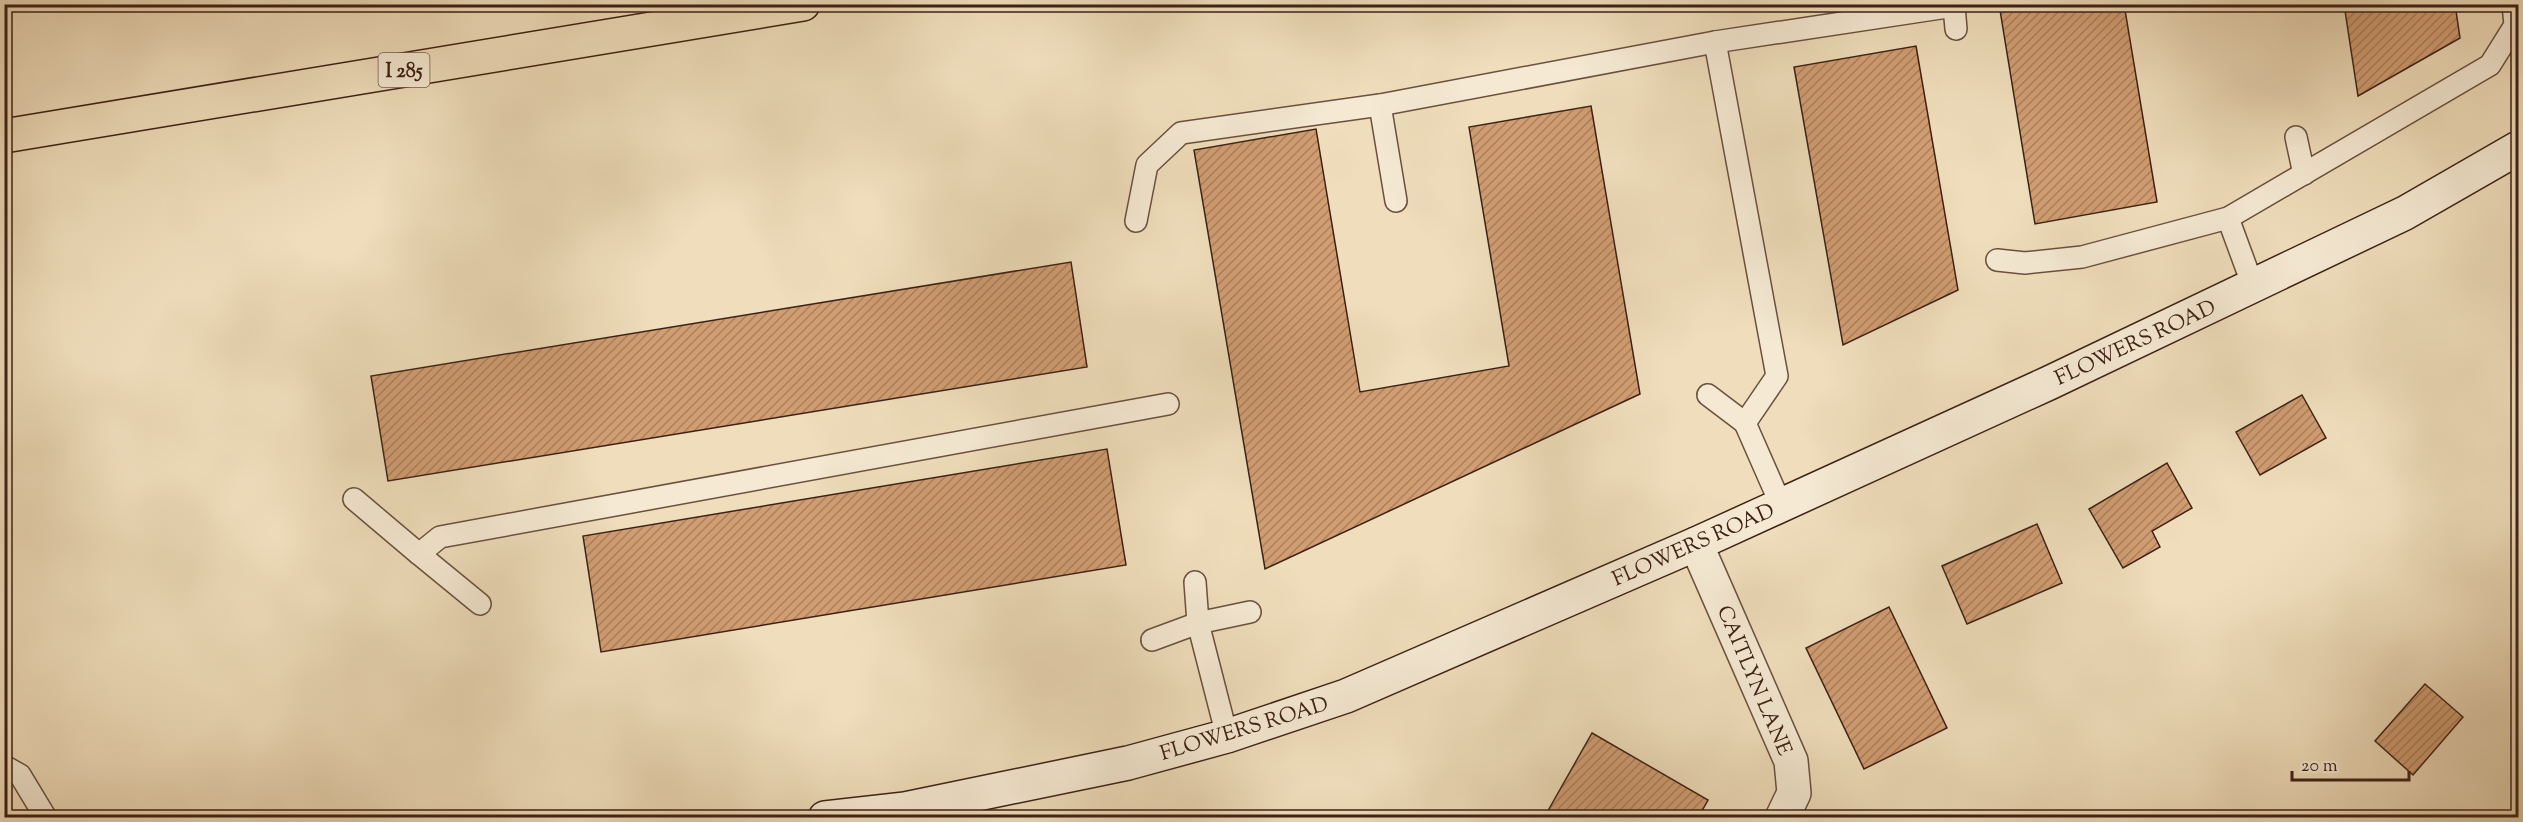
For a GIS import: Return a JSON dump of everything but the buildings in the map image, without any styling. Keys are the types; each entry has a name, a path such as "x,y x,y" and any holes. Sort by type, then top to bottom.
{"highway":[{"name":"I 285","path":"4,136 803,4"}],"street":[{"name":"FLOWERS ROAD","path":"825,818 916,807 1128,763 1227,736 1346,696 1696,544 2038,388 2405,213 2518,148"},
{"name":"CAITLYN LANE","path":"1696,544 1791,761 1794,793 1782,818"}],"lane":[{"path":"1997,260 2025,263 2082,257 2228,218 2490,65 2515,25 2513,4"},
{"path":"1136,221 1147,165 1181,133 1380,105 1715,42 1954,6 1956,29"},
{"path":"1715,42 1776,376 1745,423"},
{"path":"1380,105 1396,201"},
{"path":"2296,137 2304,174"},
{"path":"2228,218 2253,286"},
{"path":"1708,395 1745,423 1781,505"},
{"path":"419,554 440,537 1168,404"},
{"path":"354,499 480,604"},
{"path":"1195,582 1198,623 1227,736"},
{"path":"1152,640 1198,623 1250,612"},
{"path":"10,774 46,818"}]}
